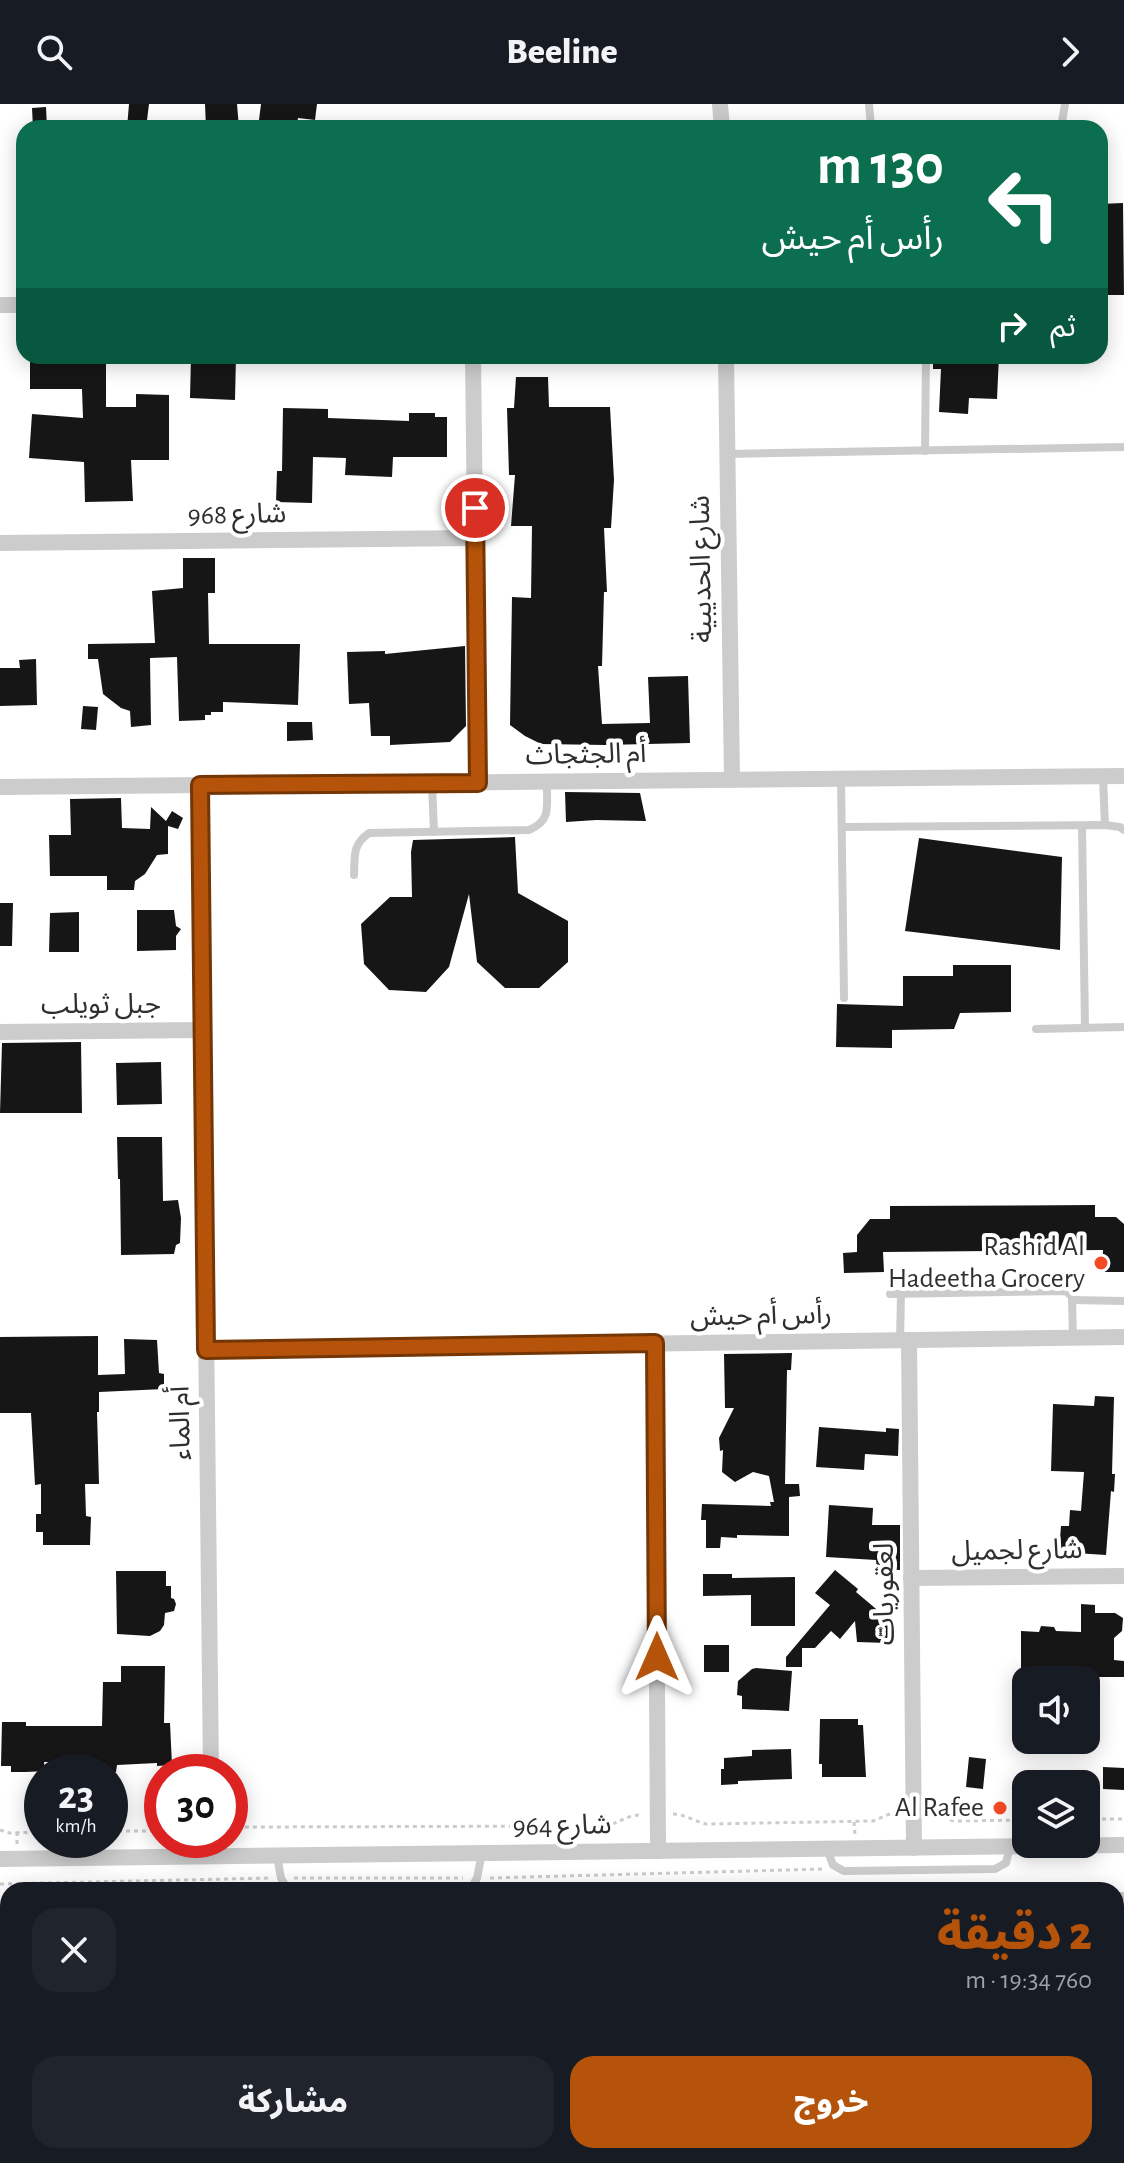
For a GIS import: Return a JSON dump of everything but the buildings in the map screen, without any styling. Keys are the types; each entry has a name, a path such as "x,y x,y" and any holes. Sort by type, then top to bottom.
{"street":[{"path":"473,364 478,783"},
{"name":"شارع الحديبية","path":"726,364 732,780"},
{"name":"شارع 968","path":"0,543 475,538"},
{"name":"أم الجثجاث","path":"0,787 1124,776"},
{"name":"أم الماء","path":"200,785 211,1754"},
{"name":"جبل ثويلب","path":"0,1032 203,1030"},
{"name":"رأس أم حيش","path":"206,1350 1124,1337"},
{"name":"لعقوريات","path":"904,1340 914,1848"},
{"path":"655,1343 658,1851"},
{"name":"شارع لجميل","path":"911,1578 1124,1576"},
{"name":"شارع 964","path":"248,1852 277,1856 1124,1845"},
{"name":"شارع 964","path":"0,1859 144,1852"}],"lane":[{"path":"925,451 926,364"},
{"path":"726,454 1124,447"},
{"path":"1103,777 1105,825"},
{"path":"841,779 844,998"},
{"path":"354,875 355,849 359,839 369,833 529,830 540,826 546,817 547,782"},
{"path":"432,783 434,832"},
{"path":"842,827 1105,825 1124,830"},
{"path":"1082,826 1085,1028"},
{"path":"1036,1029 1124,1027"},
{"path":"890,1294 1069,1292 1073,1338"},
{"path":"901,1294 904,1340"},
{"path":"1072,1300 1124,1301"},
{"path":"827,1849 830,1860 838,1869 851,1871 995,1869 1006,1863 1010,1847"},
{"path":"475,1882 482,1853"},
{"path":"277,1856 283,1882"}],"path":[{"path":"248,1827 601,1826 614,1825 632,1815 680,1814 707,1824 873,1821 892,1812 913,1811 934,1811 954,1821 1012,1820"},
{"path":"1100,1819 1124,1819"},
{"path":"0,1830 24,1833"},
{"path":"94,1882 477,1878 838,1869"}],"place":[{"name":"Rashid Al Hadeetha Grocery","path":"1101,1263"},
{"name":"Al Rafee","path":"1000,1808"}],"route":[{"path":"475,508 478,783 200,785 206,1350 655,1343 657,1657"}]}
